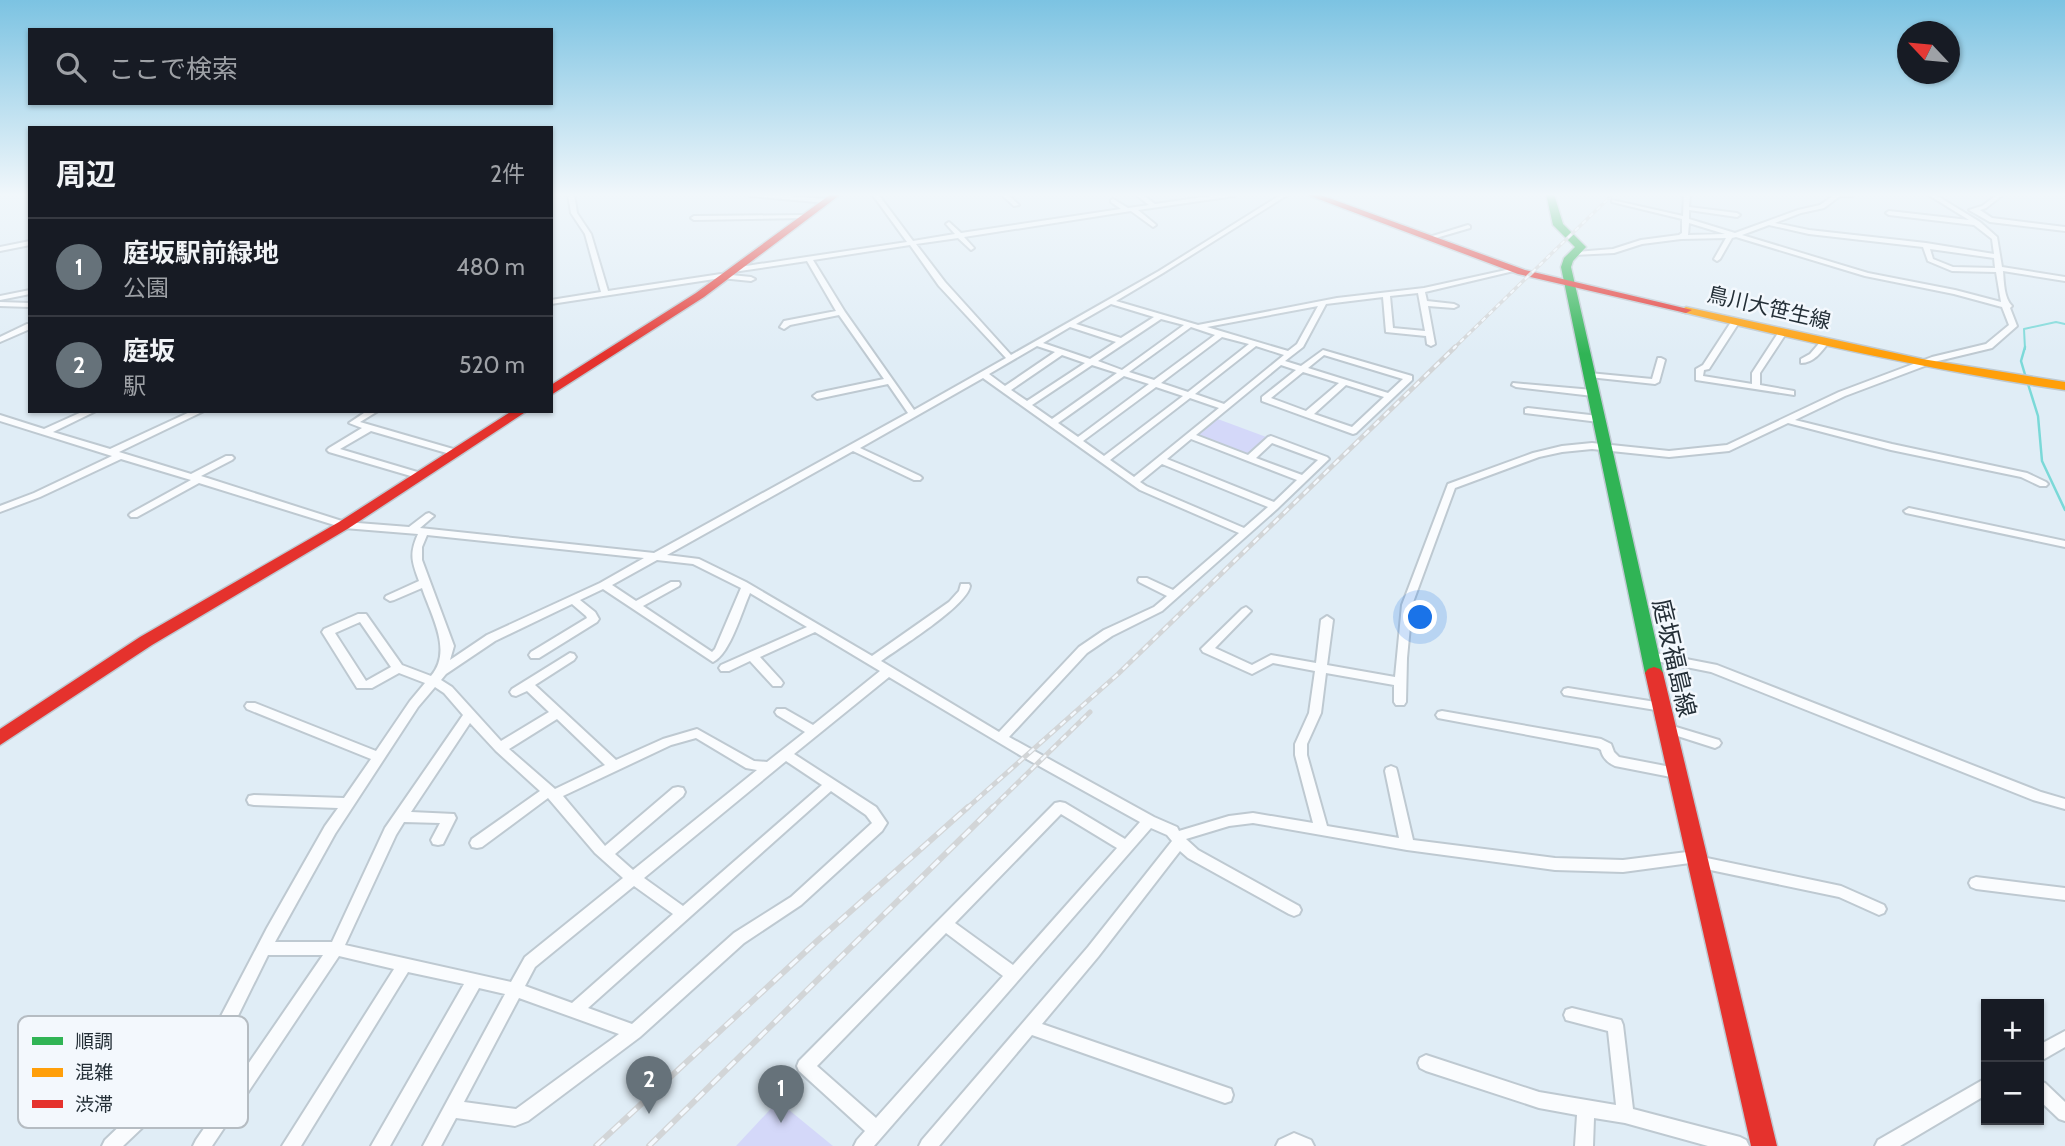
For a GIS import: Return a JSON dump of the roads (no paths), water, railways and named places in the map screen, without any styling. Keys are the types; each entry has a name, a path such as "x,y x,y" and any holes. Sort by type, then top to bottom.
{"street":[{"path":"592,247 605,295"},
{"path":"553,390 678,310 764,247"},
{"path":"553,302 883,247"},
{"path":"917,247 942,284 1010,358"},
{"path":"230,1016 315,854 414,704 438,677 491,638 657,557 983,374 1198,247"},
{"name":"鳥川大笹生線","path":"1453,247 1515,270 1825,342 1923,364 2065,386"},
{"path":"1576,254 1581,247"},
{"path":"1576,254 1625,247"},
{"path":"1717,259 1726,247"},
{"path":"1770,247 1867,275 1955,292 2008,306"},
{"path":"1926,247 1930,260 1945,268 2000,270 2065,279"},
{"path":"1936,247 1998,257"},
{"path":"1400,702 1407,604 1451,486 1536,454 1584,447 1669,454 1708,452 1740,444 1842,394 1923,364 1989,346 2013,326 2002,295 1996,247"},
{"name":"庭坂福島線","path":"1576,254 1567,263 1589,375 1695,859 1764,1146"},
{"path":"809,258 841,312 913,414"},
{"path":"1051,424 1193,326 1323,303 1421,290 1515,270"},
{"path":"729,273 751,279"},
{"path":"1421,290 1431,344"},
{"path":"0,298 28,292"},
{"path":"1386,295 1389,330 1430,334"},
{"path":"1109,301 1290,354"},
{"path":"1134,482 1290,354 1303,341 1323,303"},
{"path":"1423,303 1454,306"},
{"path":"0,304 28,304"},
{"path":"784,327 787,323 841,312"},
{"path":"1027,405 1160,316"},
{"path":"1736,321 1706,367 1700,369 1699,378 1791,393"},
{"path":"1068,324 1122,341"},
{"path":"0,340 28,327"},
{"path":"1756,387 1756,373 1783,332"},
{"path":"1077,442 1221,334"},
{"path":"1804,361 1813,356 1825,342"},
{"path":"1035,343 1225,407"},
{"path":"1104,461 1254,344"},
{"path":"1006,389 1060,352"},
{"path":"1323,352 1409,378 1353,431 1265,399 1302,369 1323,352"},
{"path":"1589,375 1655,382 1661,360"},
{"path":"1280,362 1389,397"},
{"path":"983,374 1134,482 1165,499 1246,532"},
{"path":"817,396 889,381"},
{"path":"1308,414 1345,382"},
{"path":"1516,384 1593,393"},
{"path":"1528,411 1599,419"},
{"path":"47,431 88,413"},
{"path":"0,509 37,495 196,413"},
{"path":"370,413 353,423 457,453"},
{"path":"0,738 204,605 344,525 518,413"},
{"path":"1787,419 1870,442 2024,475 2043,484"},
{"path":"0,426 5,420 47,431 344,525 695,561 747,587 1001,738 1171,831 1194,854 1294,910"},
{"path":"369,428 332,450 421,475"},
{"path":"1190,436 1303,479"},
{"path":"1001,738 1083,649 1158,608 1174,596 1324,459 1271,439 1249,458"},
{"path":"853,448 917,478"},
{"path":"134,515 229,458"},
{"path":"1161,460 1275,506"},
{"path":"1909,511 2065,544"},
{"path":"429,516 418,531 417,554 448,646 438,677"},
{"path":"1143,580 1174,596"},
{"path":"390,598 426,582"},
{"path":"636,606 675,584"},
{"path":"604,585 713,657 720,651 747,587"},
{"path":"872,662 953,604 964,592 965,586"},
{"path":"535,655 593,619 591,614 573,600"},
{"path":"1247,611 1207,649 1252,670 1270,659 1400,682"},
{"path":"398,668 368,685 361,685 328,632 362,617 398,668 438,677 500,748 551,793 605,854 633,878 684,914"},
{"path":"1321,828 1301,755 1301,744 1315,713 1326,620"},
{"path":"725,668 815,628"},
{"path":"752,656 777,683"},
{"path":"1650,656 1713,668 2029,793 2065,804"},
{"path":"516,692 570,657"},
{"path":"432,1146 530,962 888,671"},
{"path":"528,685 615,767"},
{"path":"1568,692 1662,707"},
{"path":"251,706 379,757"},
{"path":"781,712 814,731"},
{"path":"500,748 557,713"},
{"path":"248,1078 336,949 377,856 399,817 470,714"},
{"path":"1442,715 1601,744 1607,747 1608,754 1615,761 1676,773"},
{"path":"1666,728 1715,743"},
{"path":"477,843 551,793 667,742 697,733 751,765 768,767"},
{"path":"452,1109 515,1118 634,1032 739,938 796,901 877,827 880,823 874,814 785,754"},
{"path":"1391,771 1407,845"},
{"path":"575,1010 831,784"},
{"path":"605,854 678,792"},
{"path":"254,800 347,803"},
{"path":"877,1130 805,1066 1060,807 1126,847"},
{"path":"399,817 449,818 438,840"},
{"path":"928,1146 1028,1027 1178,839 1229,821 1253,818 1407,845 1587,866 1623,866 1695,859 1858,897 1879,909"},
{"path":"863,1146 1149,821"},
{"path":"1976,883 2065,894"},
{"path":"945,924 1014,975"},
{"path":"264,948 336,949 516,989 634,1032"},
{"path":"291,1146 405,964"},
{"path":"380,1146 475,980"},
{"path":"1572,1015 1615,1025 1625,1115"},
{"path":"1028,1027 1225,1095"},
{"path":"2044,1051 2065,1038"},
{"path":"1426,1063 1539,1100 1625,1115 1740,1146"},
{"path":"1884,1146 1981,1089"},
{"path":"2044,1094 2065,1113"},
{"path":"1584,1146 1586,1109"},
{"path":"111,1146 130,1128"},
{"path":"202,1146 214,1128"},
{"path":"1285,1146 1294,1142 1305,1146"}],"waterway":[{"path":"2025,347 2024,329 2056,322 2065,324"},
{"path":"2025,347 2021,361 2026,378"},
{"path":"2028,384 2038,416 2042,461 2065,510"}],"railway":[{"path":"1453,349 1558,247"},
{"path":"966,809 1118,674 1455,347"},
{"path":"991,809 1090,712"},
{"path":"596,1146 816,942 968,807"},
{"path":"649,1146 993,807"}],"place":[{"name":"庭坂","path":"649,1114"},
{"name":"庭坂駅前緑地","path":"781,1123"}]}
